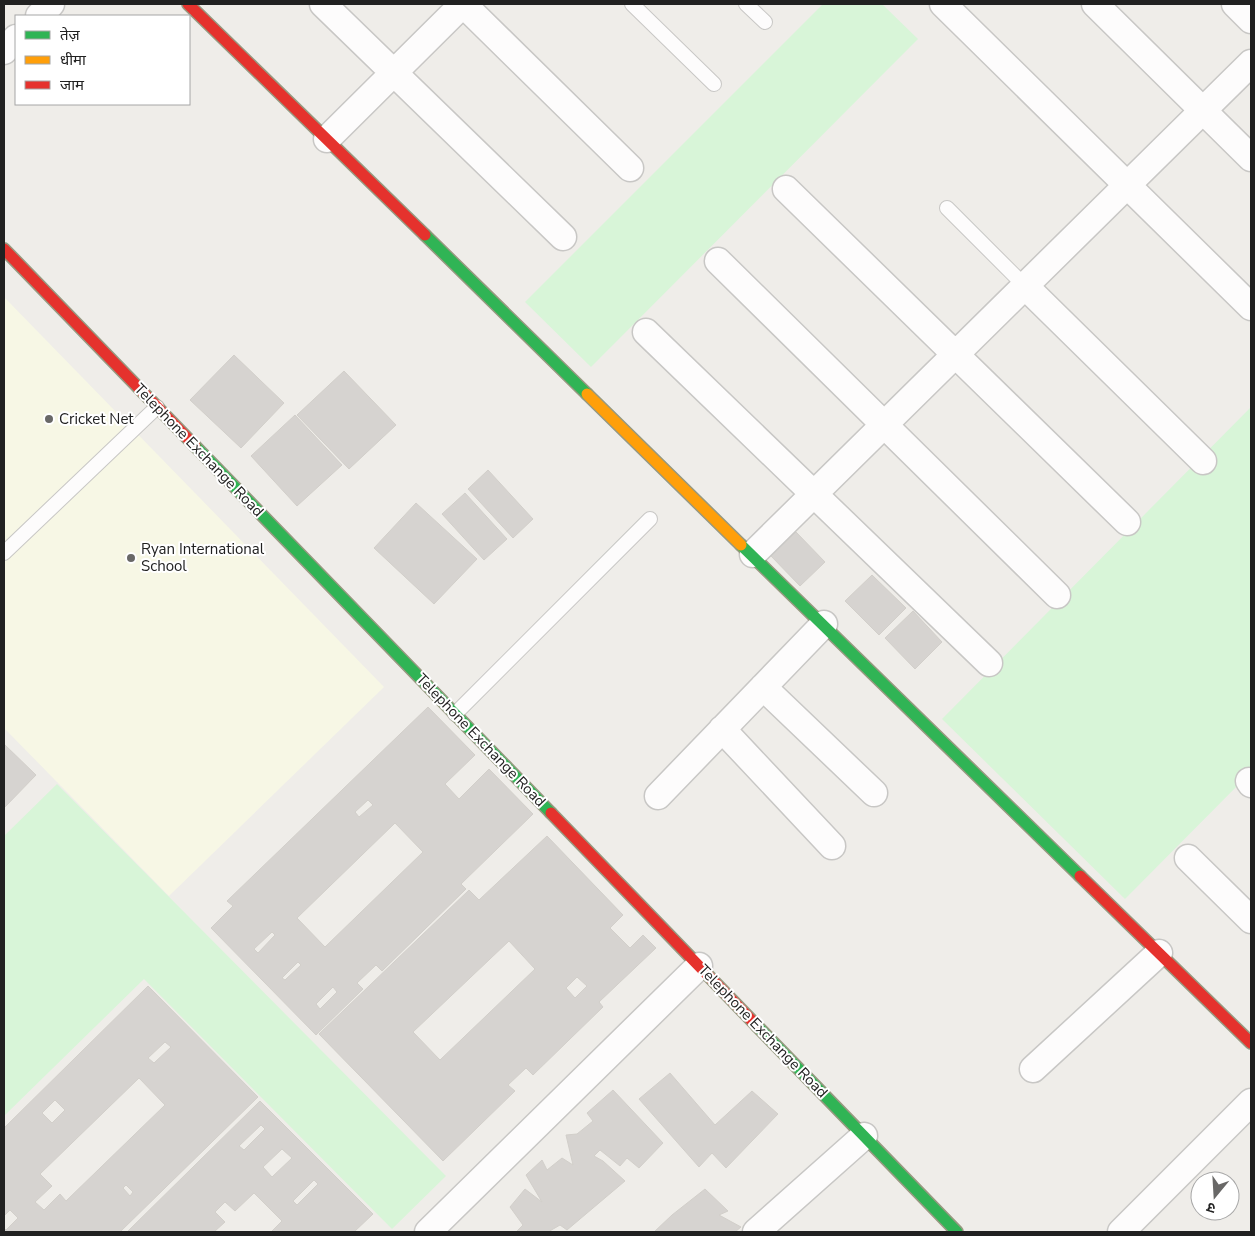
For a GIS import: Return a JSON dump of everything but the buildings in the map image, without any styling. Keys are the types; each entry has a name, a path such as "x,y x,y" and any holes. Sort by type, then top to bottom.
{"street":[{"path":"39,15 52,4"},
{"path":"188,4 753,554 1251,1043"},
{"path":"323,4 563,236"},
{"path":"327,139 463,4 630,168"},
{"path":"943,4 1251,307"},
{"path":"1095,4 1251,158"},
{"path":"1236,4 1251,20"},
{"path":"4,19 15,30"},
{"path":"4,51 15,39"},
{"path":"753,554 1251,64"},
{"path":"786,189 1126,522"},
{"name":"Telephone Exchange Road","path":"4,248 958,1232"},
{"path":"718,261 1057,595"},
{"path":"1025,286 1203,461"},
{"path":"646,332 989,663"},
{"path":"658,796 824,624"},
{"path":"763,687 874,793"},
{"path":"722,729 832,846"},
{"path":"1188,858 1251,920"},
{"path":"1033,1069 1159,953"},
{"path":"428,1232 699,966"},
{"path":"1121,1232 1251,1102"},
{"path":"756,1232 864,1136"}],"lane":[{"path":"632,4 714,84"},
{"path":"746,4 765,22"},
{"path":"947,208 1025,286"},
{"path":"4,553 157,407"},
{"path":"455,714 650,519"}],"shaded area":[{"name":"Ryan International School","path":"4,297 384,687 169,896 4,728"}],"green space":[{"path":"823,4 882,4 918,39 591,367 525,302"},
{"path":"1251,407 1251,772 1125,899 942,719"},
{"path":"57,784 446,1176 392,1229 144,979 4,1116 4,836"}],"traffic: fast":[{"path":"425,235 587,394"},
{"path":"195,446 551,813"},
{"path":"741,545 1080,876"},
{"path":"757,1026 957,1232"}],"traffic: slow":[{"path":"587,394 741,545"}],"traffic: jam":[{"path":"188,4 425,235"},
{"path":"4,249 195,446"},
{"path":"551,813 757,1026"},
{"path":"1080,876 1251,1043"}],"place":[{"name":"Cricket Net","path":"49,419"},
{"name":"Ryan International School","path":"131,558"}]}
